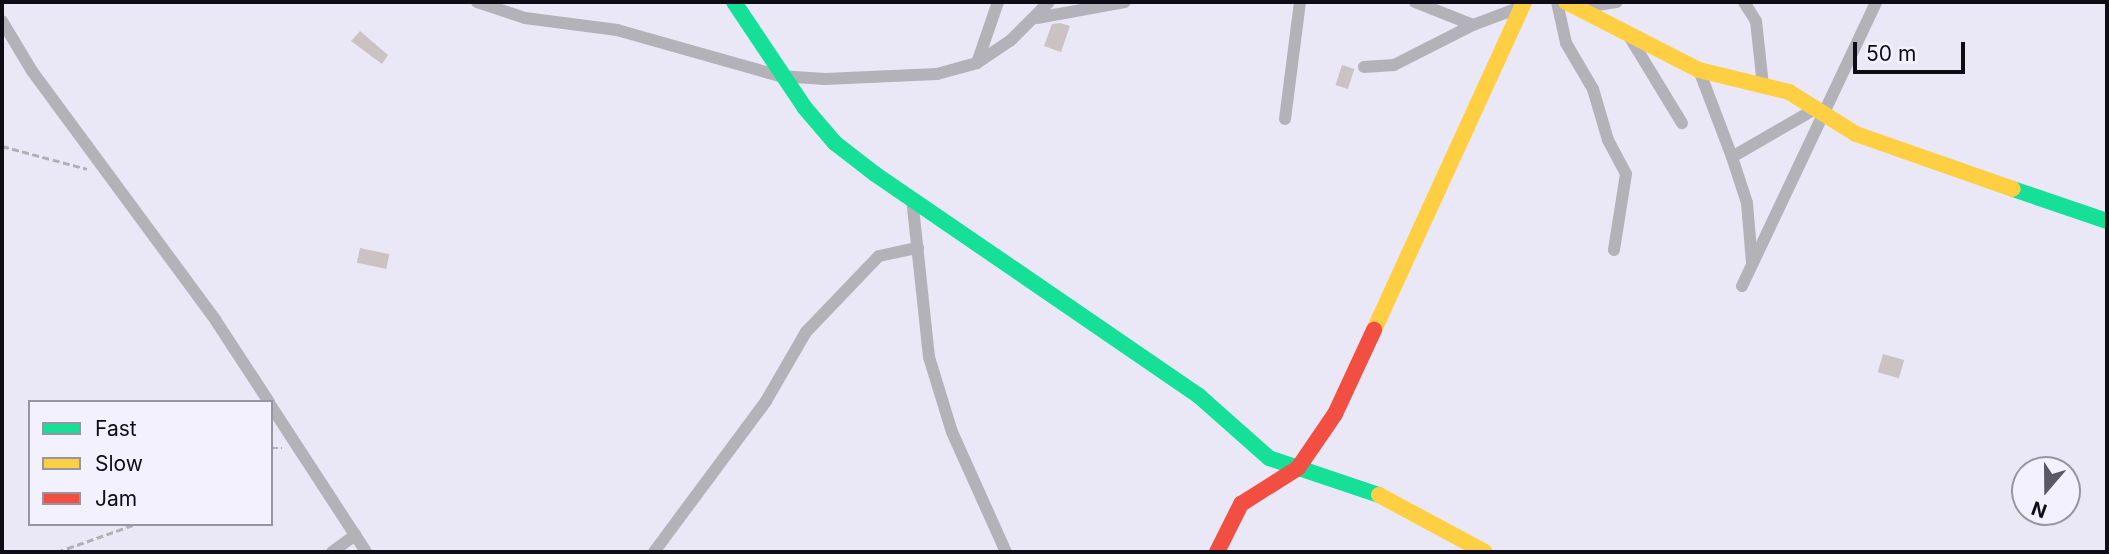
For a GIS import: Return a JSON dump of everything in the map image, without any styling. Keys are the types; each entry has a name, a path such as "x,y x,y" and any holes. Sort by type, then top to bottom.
{"street":[{"path":"477,2 525,18 617,30 780,76 825,79 937,74 977,63 1030,21 1049,2"},
{"path":"734,2 780,76 835,143 1199,396 1269,458 1367,488 1485,552"},
{"path":"977,63 998,2"},
{"path":"1030,21 1055,11 1125,2"},
{"path":"1285,119 1300,2"},
{"path":"1415,2 1473,25"},
{"path":"1557,2 1566,43 1593,89 1608,140 1626,174 1614,250"},
{"path":"1571,5 1617,2"},
{"path":"1744,2 1756,21 1763,85"},
{"path":"1742,286 1821,111 1876,2"},
{"path":"1364,67 1394,65 1473,25 1521,5"},
{"path":"1217,552 1241,504 1298,468 1335,414 1362,362 1521,5"},
{"path":"1571,5 1699,70 1728,81 1763,85 1789,92 1856,134 2107,221"},
{"path":"2,21 104,172 216,321 267,400"},
{"path":"1629,36 1682,122"},
{"path":"1699,70 1746,203 1752,265"},
{"path":"1732,158 1821,111"},
{"path":"912,198 929,357 952,432 1006,552"},
{"path":"654,552 766,401 806,332 879,257 918,248"},
{"path":"273,409 366,552"},
{"path":"332,552 355,535"}],"path":[{"path":"2,146 67,166 104,172"},
{"path":"57,552 130,526"}],"building":[{"path":"1052,24 1070,26 1061,52 1044,46"},
{"path":"360,31 388,55 382,64 351,41"},
{"path":"1342,65 1354,69 1348,89 1336,85"},
{"path":"360,248 389,254 386,269 357,263"},
{"path":"1883,354 1904,360 1899,378 1878,372"}],"traffic: fast":[{"path":"734,2 805,108 835,143 875,174 1199,396 1269,458 1379,495"},
{"path":"2013,189 2107,221"}],"traffic: slow":[{"path":"1374,330 1524,2"},
{"path":"1566,2 1699,70 1789,92 1856,134 2013,189"},
{"path":"1379,495 1485,552"}],"traffic: jam":[{"path":"1217,552 1241,504 1298,468 1335,414 1374,330"}]}
